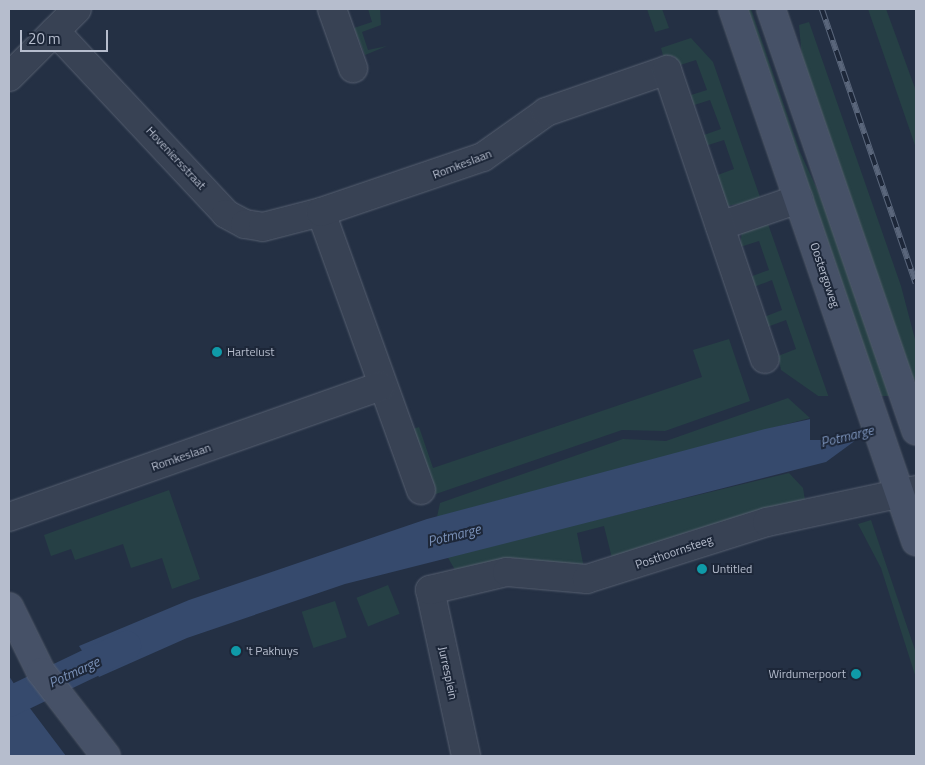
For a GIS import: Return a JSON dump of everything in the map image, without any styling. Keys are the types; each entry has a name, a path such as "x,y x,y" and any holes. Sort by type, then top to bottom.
{"main road":[{"name":"Oostergoweg","path":"733,9 885,447 908,492 916,541"},
{"path":"771,9 916,431"},
{"path":"9,607 41,672 56,695 106,756"}],"street":[{"path":"9,77 78,9"},
{"path":"332,9 353,68"},
{"name":"Hoveniersstraat","path":"55,31 226,214 245,224 275,226 321,212"},
{"name":"Romkeslaan","path":"321,212 483,157 546,112 667,70 765,359"},
{"path":"720,226 799,199"},
{"path":"321,212 381,386 421,490"},
{"name":"Romkeslaan","path":"9,517 381,386"},
{"name":"Posthoornsteeg","path":"430,590 507,572 587,579 767,522 908,492"},
{"name":"Jurresplein","path":"430,590 466,756"}],"green space":[{"path":"368,9 380,9 381,25 362,32 368,50 387,46 365,55 354,28 372,22"},
{"path":"647,9 662,9 669,28 655,32"},
{"path":"742,9 751,9 800,152 833,224 895,397 877,401"},
{"path":"868,9 886,9 916,91 916,148"},
{"path":"809,22 901,286 916,343 916,385 914,378 908,380 804,80 799,25"},
{"path":"691,38 713,62 761,200 727,206 715,176 734,169 724,140 705,146 701,136 721,129 710,100 691,106 688,96 707,90 696,60 677,66 674,56 664,59 661,48"},
{"path":"767,221 829,398 824,400 781,370 778,356 796,349 786,320 767,327 764,317 782,310 772,280 754,287 750,277 769,270 759,241 740,247 742,231"},
{"path":"729,339 750,401 665,431 622,430 433,495 410,430 419,427 433,468 702,377 693,350"},
{"path":"788,398 810,418 437,517 440,503 623,439 666,441"},
{"path":"789,473 803,488 805,500 690,531 613,562 604,526 577,533 584,568 513,558 455,570 447,556"},
{"path":"169,490 200,579 172,589 162,558 131,568 123,544 75,560 71,549 51,556 44,535"},
{"path":"871,520 916,653 916,678 881,568 858,524"},
{"path":"388,585 400,614 368,626 356,598"},
{"path":"335,601 347,637 313,648 302,612"}],"water":[{"path":"916,396 826,462 345,584 187,638 99,677 79,646 189,600 427,519 765,429"},
{"path":"9,676 29,707 66,756 9,756"}],"pier":[{"path":"810,396 916,396 916,440 810,440"}],"waterway":[{"name":"Potmarge","path":"9,702 126,646"}],"railway":[{"path":"822,9 916,283"}],"place":[{"name":"Hartelust","path":"217,352"},
{"name":"Untitled","path":"702,569"},
{"name":"'t Pakhuys","path":"236,651"},
{"name":"Wirdumerpoort","path":"856,674"}]}
